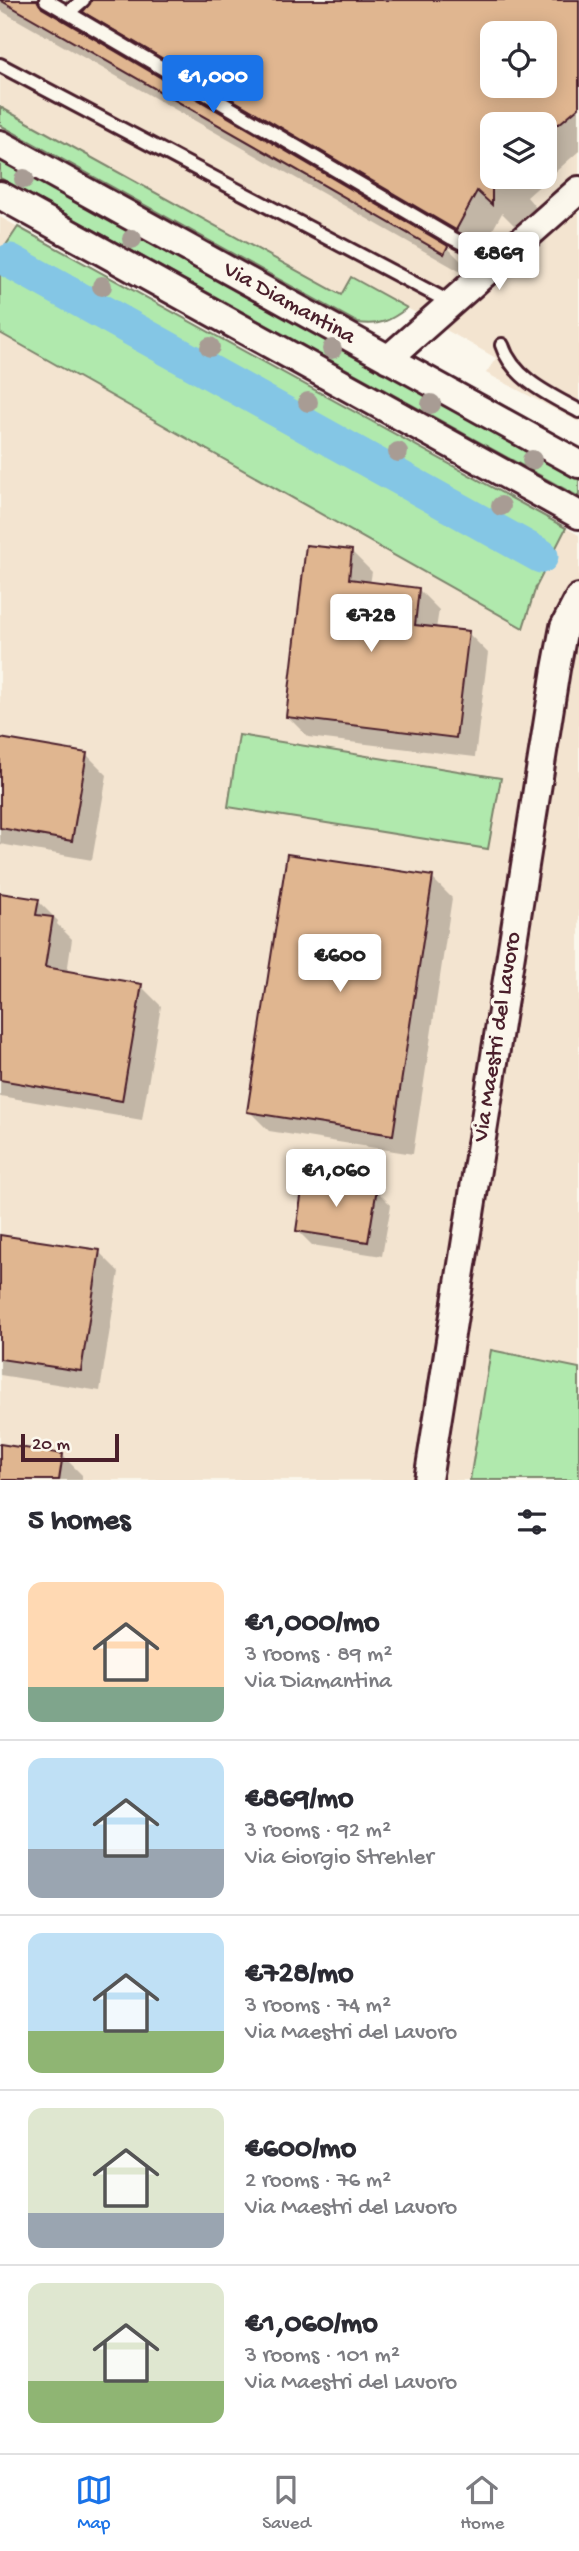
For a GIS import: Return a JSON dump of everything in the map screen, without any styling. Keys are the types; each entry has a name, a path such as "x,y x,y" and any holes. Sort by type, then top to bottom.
{"street":[{"name":"Via Diamantina","path":"0,144 579,464"},
{"path":"388,359 579,190"},
{"name":"Via Diamantina","path":"0,195 579,514"},
{"name":"Via Maestri del Lavoro","path":"428,1480 556,668 564,627 579,598"}],"lane":[{"path":"46,0 452,239 498,261"},
{"path":"68,13 83,0"},
{"path":"0,65 452,303"},
{"path":"502,345 508,359 523,377 579,411"}],"shaded area":[{"path":"0,0 579,0 579,422 486,373 496,358 407,308 351,278 342,295 0,107"},
{"path":"0,217 18,227 0,254"},
{"path":"0,333 523,628 536,587 566,528 579,535 579,1480 0,1480"}],"green space":[{"path":"0,107 341,295 351,277 407,308 384,322 358,323 0,125"},
{"path":"0,160 579,479 579,497 0,178"},
{"path":"18,227 566,528 536,587 523,628 0,333 0,254"},
{"path":"239,735 501,778 488,849 228,807"},
{"path":"491,1350 579,1368 579,1480 470,1480"}],"building":[{"path":"0,0 37,0 42,8 448,246 444,254"},
{"path":"92,0 579,0 579,107 559,124 557,112 480,112 480,189 492,189 492,205 477,191 456,230 83,12"},
{"path":"306,545 352,550 349,579 419,588 415,625 469,631 456,738 286,717"},
{"path":"0,738 87,753 72,841 0,828"},
{"path":"287,854 433,876 393,1135 247,1112"},
{"path":"0,893 39,899 36,915 53,917 45,967 142,984 122,1101 0,1080"},
{"path":"304,1177 377,1188 368,1242 296,1231"},
{"path":"0,1235 100,1250 81,1371 0,1359"},
{"path":"0,1444 63,1454 59,1480 0,1480"}],"waterway":[{"path":"10,261 541,556"}]}
